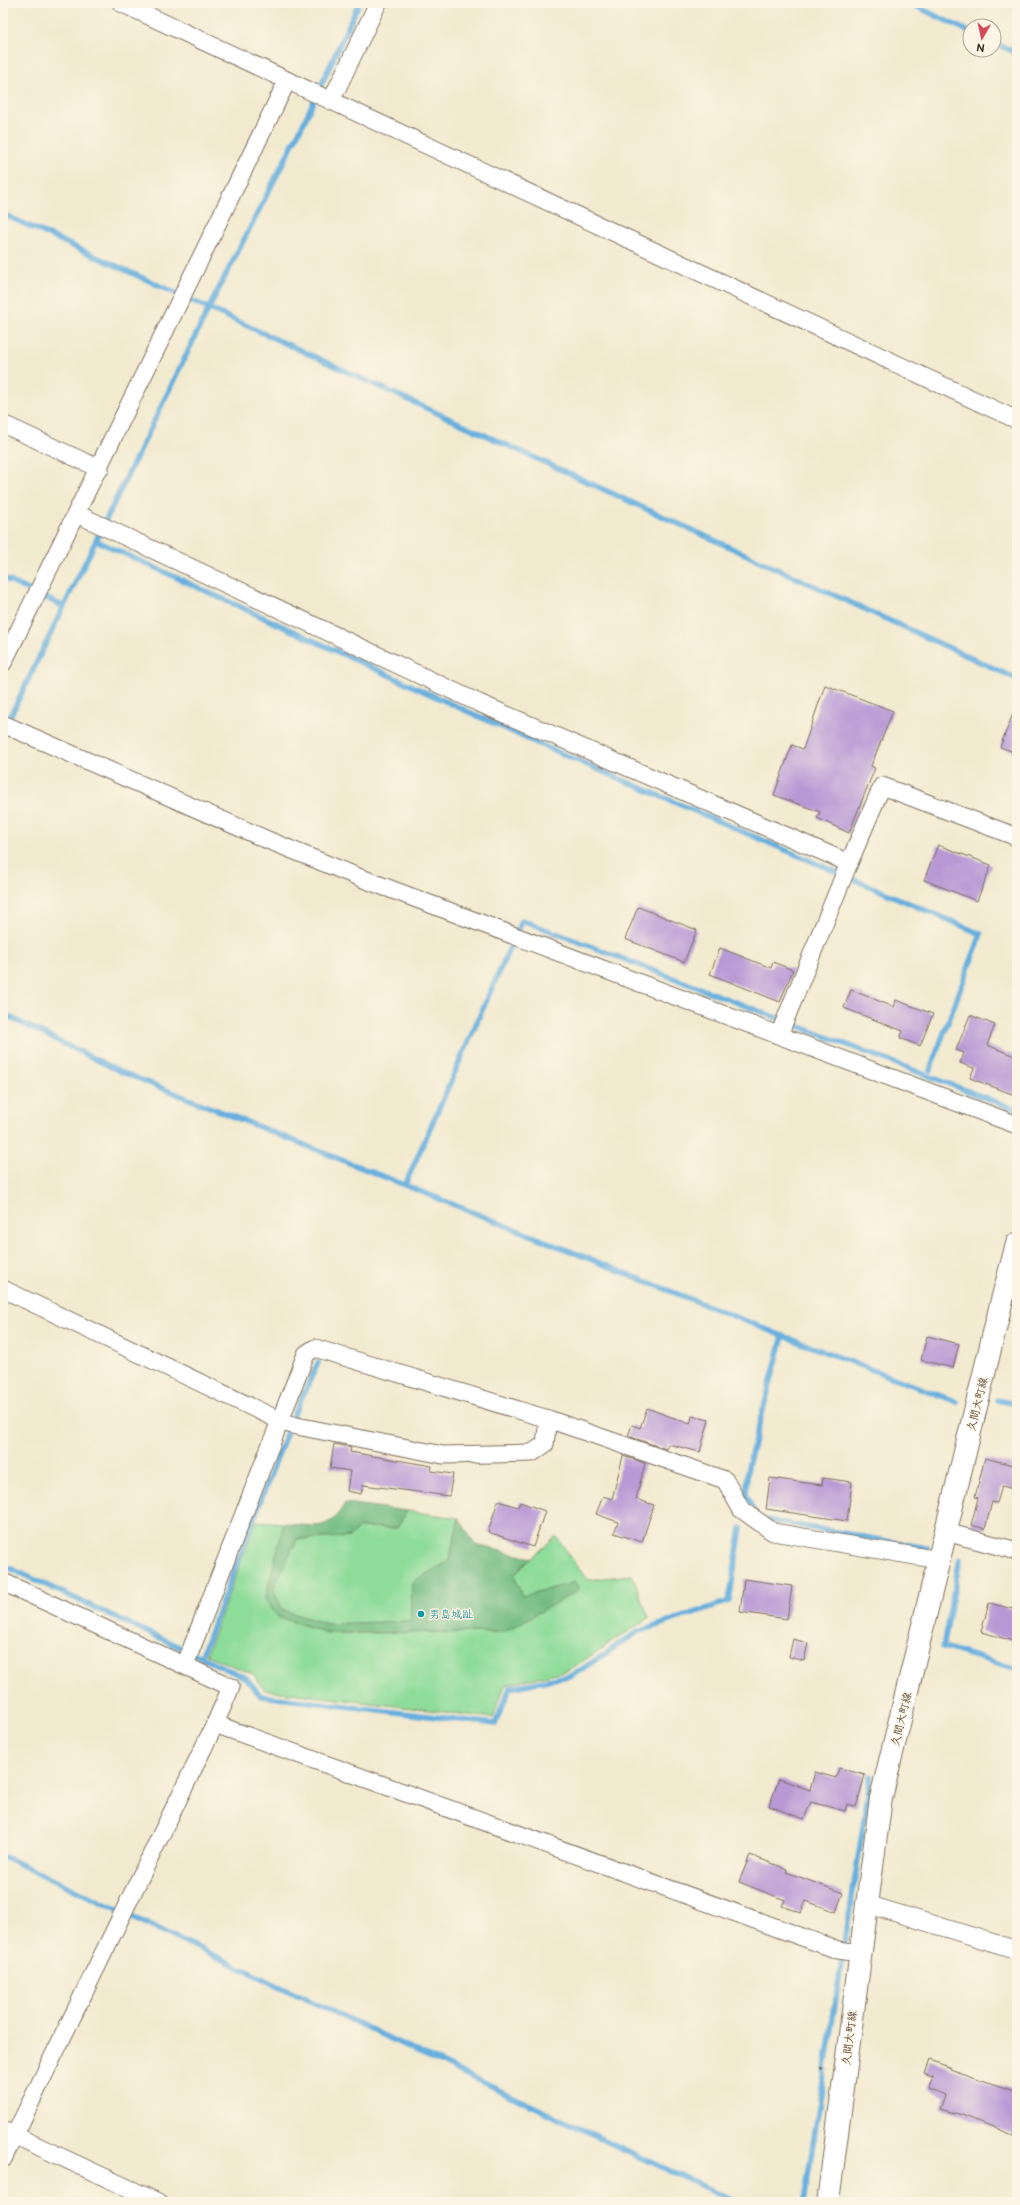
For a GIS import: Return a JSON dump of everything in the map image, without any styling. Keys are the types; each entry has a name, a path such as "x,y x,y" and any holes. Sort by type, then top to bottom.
{"main road":[{"name":"久間大町線","path":"828,2202 850,1952 867,1904 882,1798 1017,1244"}],"street":[{"path":"121,3 1017,420"},
{"path":"328,100 378,3"},
{"path":"3,663 100,469 287,81"},
{"path":"3,424 100,469"},
{"path":"77,514 479,703 846,872"},
{"path":"3,724 277,844 515,936 783,1025 1017,1125"},
{"path":"783,1025 882,786 1017,836"},
{"path":"3,1289 287,1423 443,1455 532,1453 544,1444 548,1418"},
{"path":"186,1665 287,1423 306,1354 315,1348 548,1418 725,1480 741,1509 773,1532 939,1560"},
{"path":"946,1532 1017,1550"},
{"path":"3,1582 134,1644 186,1665 231,1687 215,1724 122,1913 9,2132 3,2159"},
{"path":"215,1724 850,1952"},
{"path":"867,1904 1017,1950"},
{"path":"9,2132 158,2202"}],"green space":[{"path":"345,1503 407,1511 397,1528 360,1527 349,1537 297,1539 273,1588 282,1610 327,1624 410,1621 412,1582 449,1561 459,1518 475,1545 531,1558 514,1575 522,1596 575,1582 579,1590 504,1632 328,1633 278,1617 265,1599 284,1523 312,1526 327,1523 339,1513"},
{"path":"407,1511 459,1518 449,1561 412,1583 411,1621 327,1624 282,1610 273,1588 297,1539 349,1537 359,1527 397,1528"},
{"path":"256,1521 284,1523 266,1599 278,1617 328,1633 504,1632 575,1582 522,1597 514,1575 556,1536 587,1580 632,1575 649,1618 569,1670 505,1685 493,1718 265,1690 253,1674 206,1655"}],"building":[{"path":"825,685 893,711 871,766 875,768 849,833 817,818 820,812 774,795 792,745 803,749"},
{"path":"1017,706 1017,753 1000,747"},
{"path":"938,845 991,865 977,901 924,880"},
{"path":"638,907 697,930 684,962 625,939"},
{"path":"720,948 771,968 773,962 793,970 780,1002 710,974"},
{"path":"851,990 894,1007 896,1000 933,1014 920,1046 900,1038 903,1031 844,1008"},
{"path":"970,1015 995,1025 987,1045 1017,1057 1017,1096 970,1078 974,1068 960,1063 964,1053 956,1050"},
{"path":"927,1336 959,1344 953,1368 921,1360"},
{"path":"647,1408 690,1424 692,1416 709,1420 700,1452 668,1444 666,1449 628,1436 632,1425 640,1428"},
{"path":"334,1444 351,1447 350,1452 432,1466 431,1471 453,1474 449,1496 363,1485 361,1494 347,1491 350,1471 330,1468"},
{"path":"623,1456 645,1463 636,1499 654,1505 642,1542 614,1533 618,1522 596,1514 603,1496 612,1499"},
{"path":"985,1458 1017,1466 1017,1490 1002,1486 997,1503 992,1502 985,1529 971,1525 978,1498 975,1497"},
{"path":"770,1478 822,1485 823,1478 852,1482 847,1521 766,1509"},
{"path":"498,1501 518,1507 520,1502 545,1511 533,1547 488,1532"},
{"path":"744,1579 792,1586 787,1619 740,1612"},
{"path":"989,1603 1017,1610 1017,1642 981,1632"},
{"path":"793,1639 808,1643 804,1661 789,1657"},
{"path":"839,1768 865,1775 856,1807 847,1804 845,1811 811,1802 804,1819 769,1806 779,1779 810,1790 815,1772 836,1778"},
{"path":"750,1855 787,1869 786,1872 843,1893 836,1912 806,1901 801,1913 782,1906 785,1900 739,1882"},
{"path":"930,2060 951,2068 950,2069 1017,2092 1017,2137 962,2115 940,2109 945,2095 928,2088 933,2077 925,2074"}],"waterway":[{"path":"11,715 209,308 304,122 359,3"},
{"path":"909,3 962,28"},
{"path":"1002,46 1017,53"},
{"path":"3,214 1017,679"},
{"path":"97,541 532,741 981,934 930,1070"},
{"path":"3,578 63,606"},
{"path":"405,1185 522,920 1017,1110"},
{"path":"3,1014 124,1073 783,1336 957,1402"},
{"path":"754,1512 746,1495 748,1466 783,1336"},
{"path":"201,1657 293,1416 318,1363"},
{"path":"997,1400 1017,1404"},
{"path":"767,1520 927,1548"},
{"path":"3,1565 246,1678 261,1696 495,1724 510,1688 573,1675 638,1632 729,1601 741,1528"},
{"path":"960,1559 943,1647 1017,1669"},
{"path":"804,2202 871,1776"},
{"path":"3,1856 736,2202"}],"place":[{"name":"男島城趾","path":"421,1614"}]}
